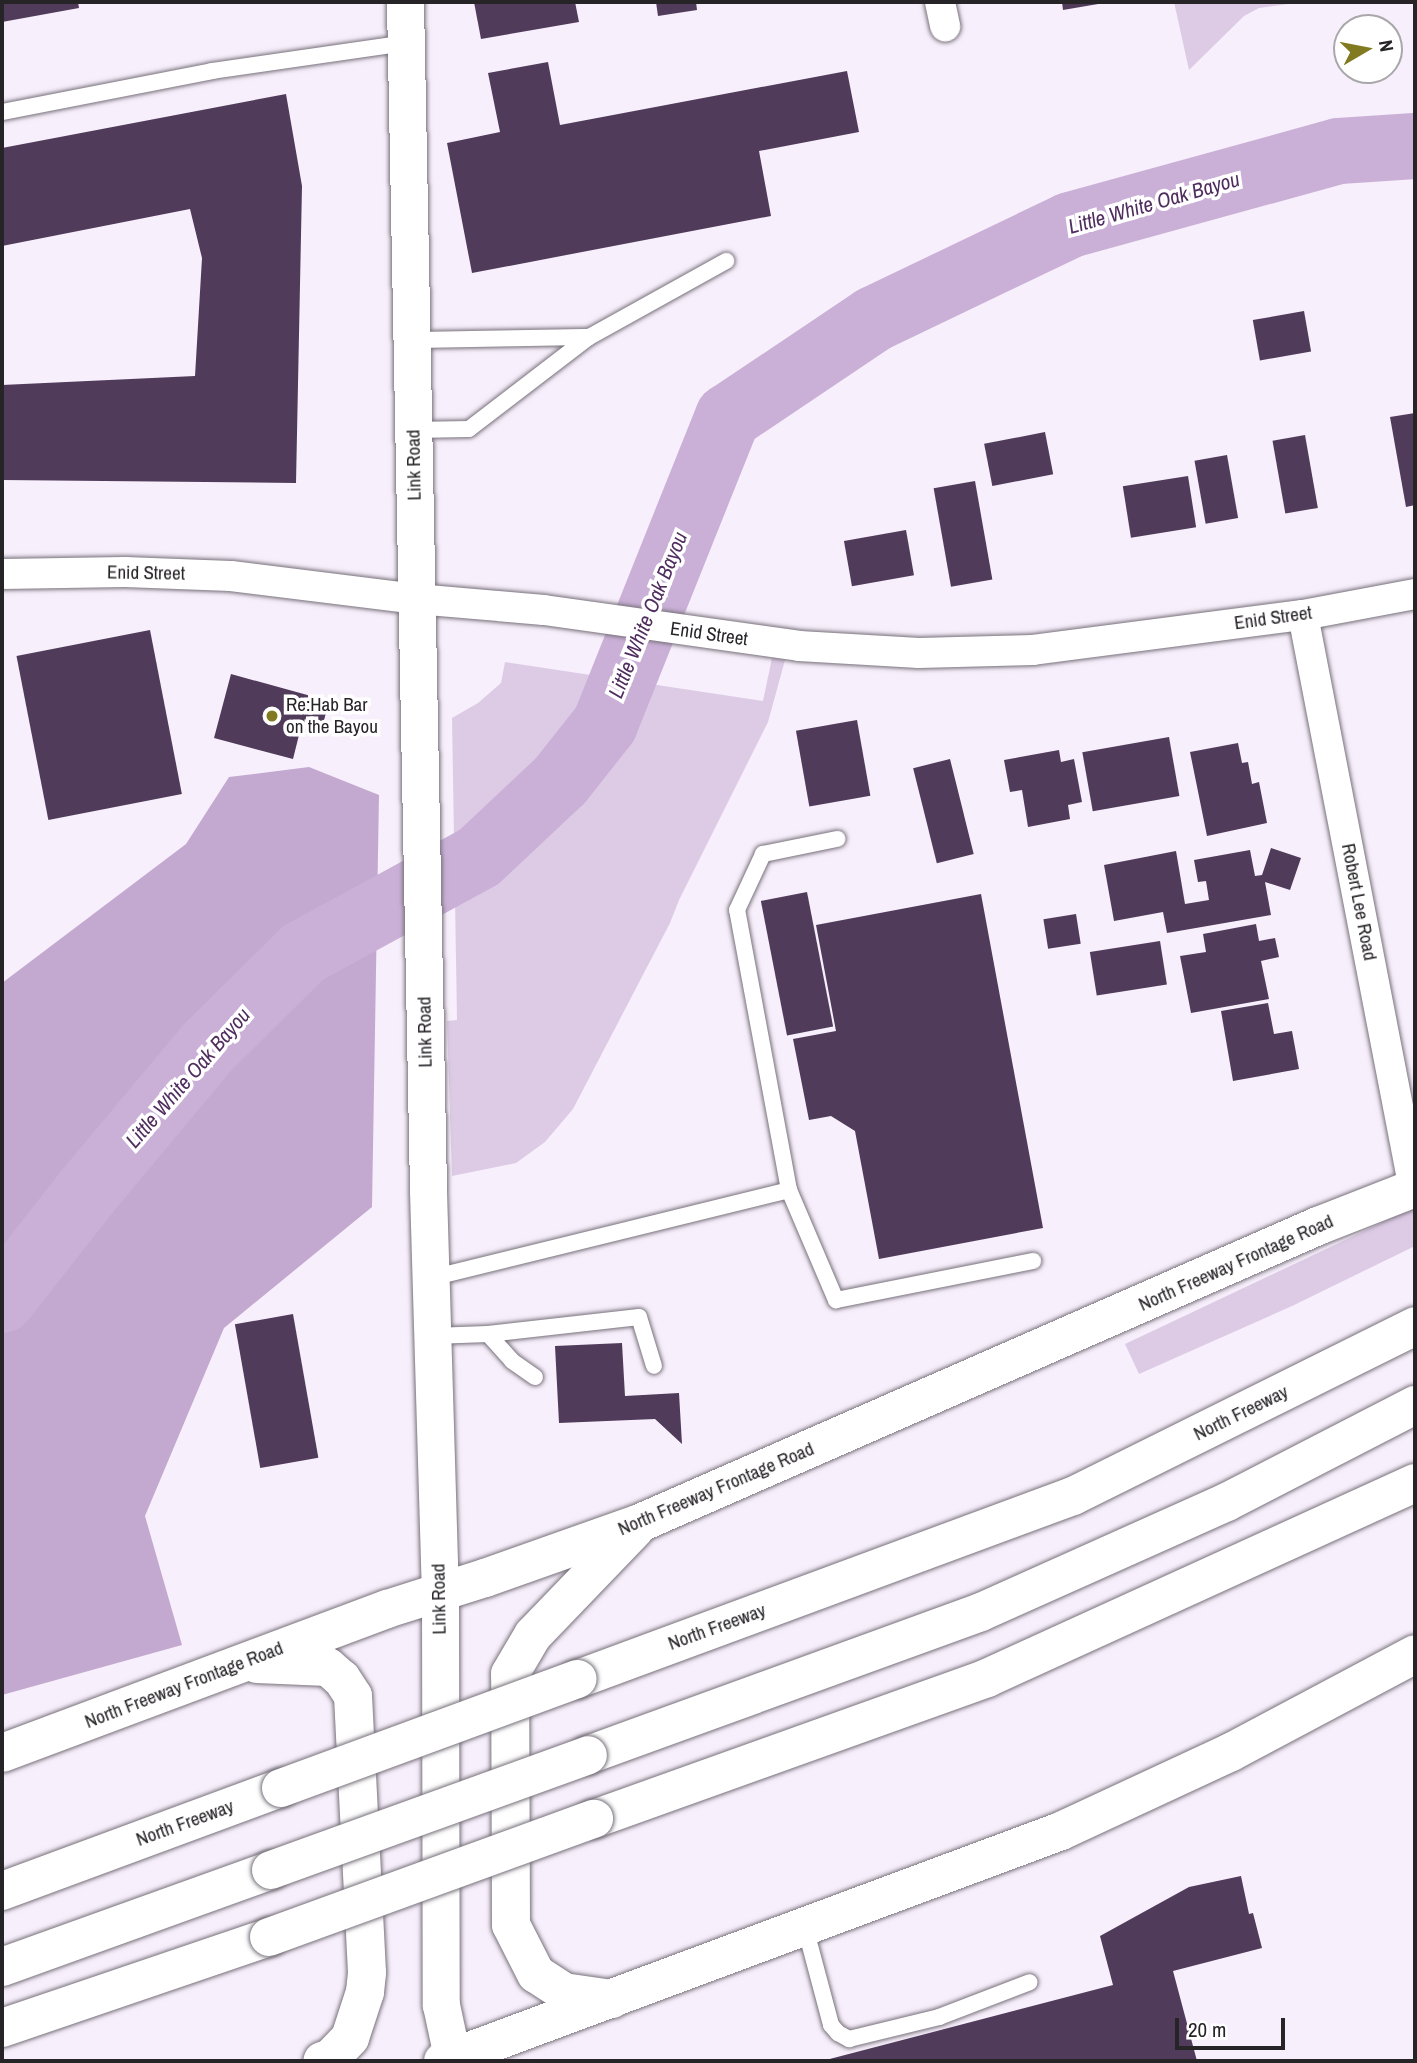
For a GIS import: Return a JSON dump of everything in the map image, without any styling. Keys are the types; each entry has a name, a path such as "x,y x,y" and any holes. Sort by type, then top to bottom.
{"main road":[{"name":"North Freeway Frontage Road","path":"2,1753 387,1609 640,1523 1318,1226 1415,1189"},
{"name":"North Freeway","path":"2,1891 1073,1496 1415,1326"},
{"path":"2,1967 981,1612 1227,1502 1415,1405"},
{"path":"2,2028 269,1937 986,1678 1415,1483"},
{"path":"614,1999 564,1992 536,1974 511,1925 510,1674 533,1635 640,1523"},
{"path":"450,2060 1061,1831 1231,1752 1415,1654"},
{"path":"241,1663 328,1667 342,1679 353,1696 367,1973 365,1992 350,2038 331,2058 322,2061"}],"street":[{"name":"Link Road","path":"405,2 425,1025 440,1593 442,2006 450,2060"},
{"name":"Enid Street","path":"2,574 125,572 231,576 416,599 544,610 799,646 919,653 1033,650 1303,615 1415,594"},
{"name":"Robert Lee Road","path":"1303,615 1415,1189"}],"lane":[{"path":"2,112 212,71 406,43"},
{"path":"413,430 469,429 589,337 726,261"},
{"path":"411,340 589,337"},
{"path":"838,839 763,854 737,910 789,1189 836,1300 1033,1261"},
{"path":"431,1278 789,1189"},
{"path":"432,1336 488,1334 639,1317 654,1366"},
{"path":"488,1334 512,1361 535,1377"},
{"path":"804,1927 831,2025 849,2039 939,2017 1030,1982"}],"shaded area":[{"path":"1174,2 1302,2 1259,8 1244,16 1189,70"},
{"path":"772,658 785,660 768,722 670,923 573,1109 545,1142 516,1163 452,1176 447,1021 457,1020 452,718 478,703 501,683 505,662 763,701"},
{"path":"309,767 379,795 372,1207 224,1328 145,1516 182,1645 2,1695 2,983 186,844 229,777"},
{"path":"1415,1207 1415,1246 1292,1306 1139,1374 1125,1344"}],"building":[{"path":"2,2 78,2 79,8 2,22"},
{"path":"474,2 575,2 579,22 481,39"},
{"path":"656,2 696,2 697,10 658,16"},
{"path":"1062,2 1104,2 1104,3 1063,10"},
{"path":"548,62 560,125 847,71 859,132 759,151 771,216 472,273 447,143 500,132 488,73"},
{"path":"286,94 302,186 296,483 2,480 2,385 195,376 202,258 190,209 2,246 2,148"},
{"path":"1304,311 1311,351 1260,360 1253,320"},
{"path":"1415,413 1415,505 1406,507 1390,417"},
{"path":"1045,432 1053,474 992,486 984,444"},
{"path":"1305,435 1318,508 1285,514 1273,441"},
{"path":"1227,455 1238,518 1206,524 1195,461"},
{"path":"1188,476 1196,527 1131,538 1123,486"},
{"path":"975,481 992,579 951,587 934,488"},
{"path":"906,530 914,575 852,586 844,541"},
{"path":"150,630 182,794 48,820 16,656"},
{"name":"Re:Hab Bar on the Bayou","path":"231,674 329,701 320,736 300,731 293,759 214,738"},
{"path":"857,720 870,796 809,807 796,731"},
{"path":"1169,737 1179,796 1093,811 1082,752"},
{"path":"1238,743 1242,763 1248,762 1252,784 1259,782 1267,823 1207,836 1190,752"},
{"path":"1059,750 1061,762 1074,759 1082,802 1068,805 1070,819 1028,827 1022,790 1010,792 1004,760"},
{"path":"950,759 974,854 937,863 913,768"},
{"path":"1271,848 1301,858 1290,890 1265,882 1271,915 1167,933 1163,912 1114,921 1104,865 1176,851 1185,904 1209,900 1206,881 1198,882 1194,860 1250,850 1255,876 1262,875"},
{"path":"807,892 833,1026 787,1035 761,901"},
{"path":"981,894 1043,1228 879,1259 855,1131 831,1116 809,1120 793,1039 836,1031 816,925"},
{"path":"1076,914 1081,944 1048,949 1043,919"},
{"path":"1256,924 1259,941 1275,938 1279,957 1261,961 1269,999 1191,1013 1180,956 1206,952 1203,934"},
{"path":"1160,941 1167,984 1097,996 1090,952"},
{"path":"1268,1003 1274,1034 1292,1031 1299,1069 1233,1081 1221,1011"},
{"path":"293,1314 318,1458 260,1468 235,1324"},
{"path":"622,1343 625,1396 679,1393 682,1444 655,1419 559,1423 555,1346"},
{"path":"1241,1876 1249,1914 1253,1913 1262,1948 1173,1971 1197,2061 822,2061 1113,1985 1100,1936 1189,1887"}],"waterway":[{"name":"Little White Oak Bayou","path":"2,1300 85,1194 208,1047 303,953 479,857 560,781 605,724 728,417 874,319 1070,225 1339,151 1415,146"}],"place":[{"name":"Re:Hab Bar on the Bayou","path":"272,716"}]}
